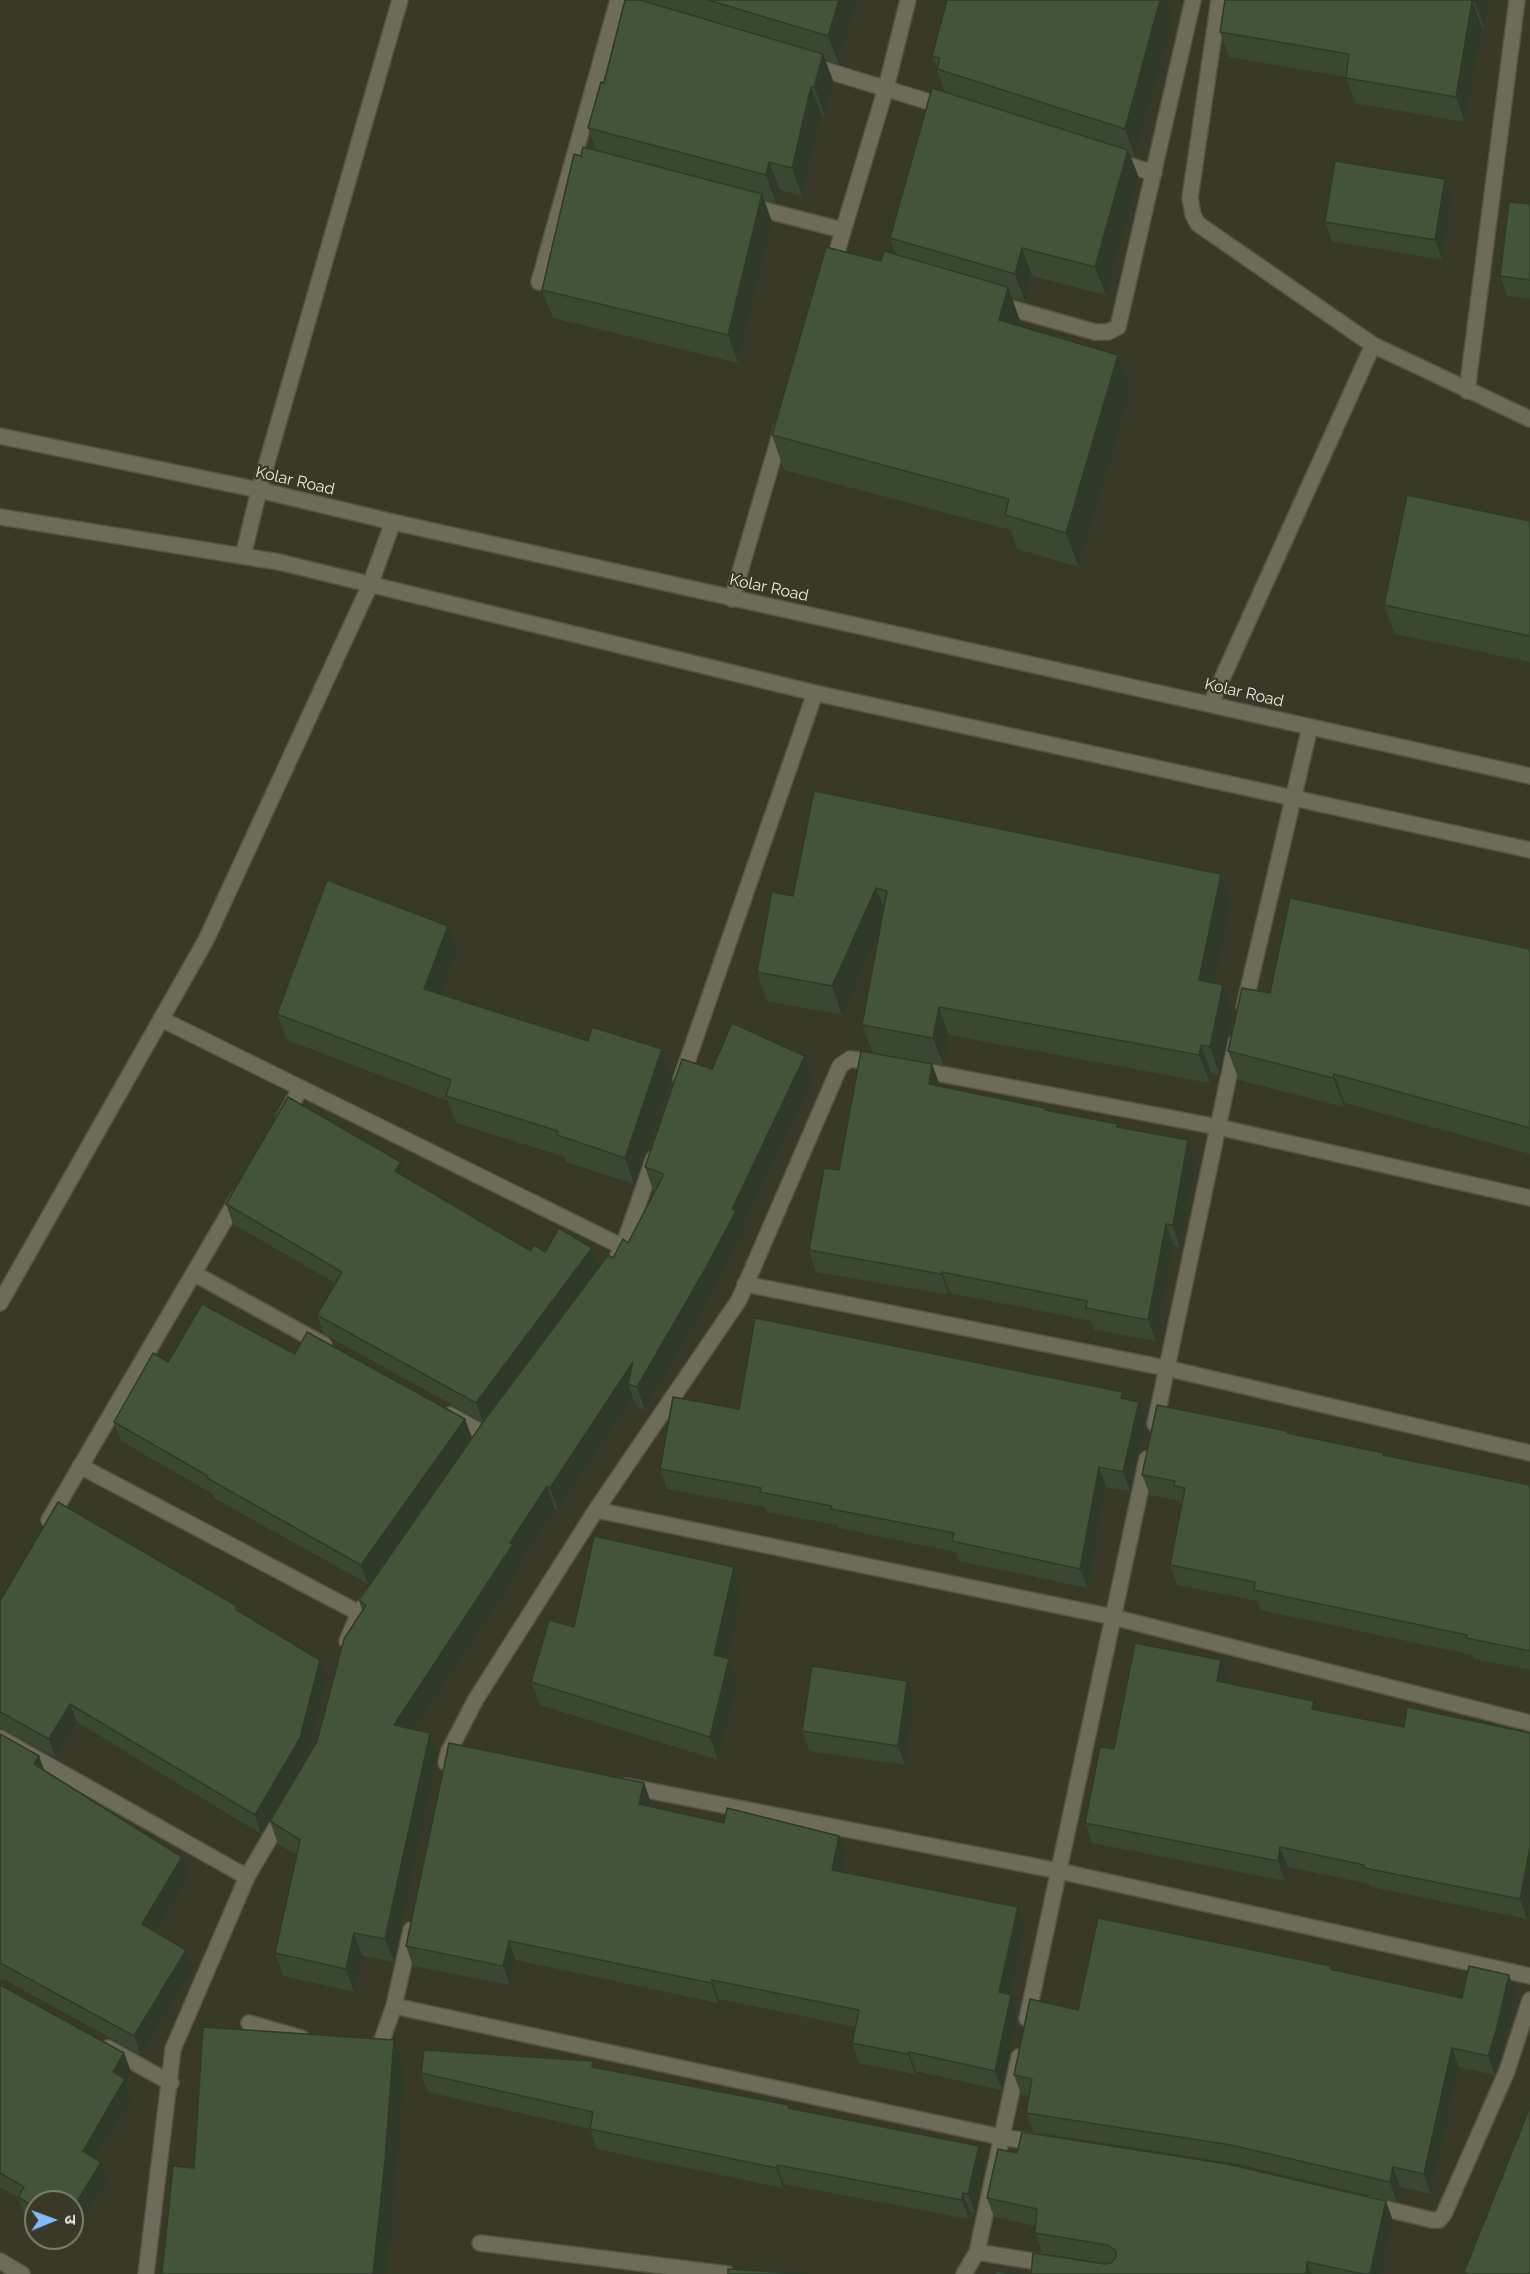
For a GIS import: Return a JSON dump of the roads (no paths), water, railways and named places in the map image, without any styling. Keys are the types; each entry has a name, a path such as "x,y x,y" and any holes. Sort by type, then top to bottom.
{"street":[{"path":"243,556 259,490 400,0"},
{"path":"828,280 840,260 842,230 886,88 908,0"},
{"path":"1219,0 1190,198 1193,215 1198,225 1373,345 1530,419"},
{"path":"1467,391 1517,0"},
{"path":"982,300 1095,332 1108,332 1118,327 1191,1"},
{"path":"539,282 579,161 617,4 661,22"},
{"path":"796,62 964,113"},
{"path":"1098,155 1154,173"},
{"path":"730,201 842,230"},
{"path":"1211,703 1373,345"},
{"path":"732,598 787,411"},
{"name":"Kolar Road","path":"0,436 259,490 732,598 1211,703 1530,777"},
{"path":"0,517 279,562 815,693 1530,850"},
{"path":"0,1303 206,940 370,585 393,522"},
{"path":"678,1089 815,693"},
{"path":"964,2274 977,2252 1218,1127 1310,727"},
{"path":"161,1019 623,1247"},
{"path":"444,1774 476,1699 596,1510 739,1300 840,1066 850,1059 1218,1127 1530,1198"},
{"path":"277,1130 300,1089"},
{"path":"606,1274 623,1247 658,1146"},
{"path":"40,1536 248,1182"},
{"path":"195,1274 341,1354"},
{"path":"746,1284 1166,1368 1530,1453"},
{"path":"434,1406 486,1435"},
{"path":"80,1466 359,1613"},
{"path":"596,1510 1113,1617 1530,1723"},
{"path":"345,1652 350,1630 379,1585"},
{"path":"0,1738 247,1877"},
{"path":"613,1783 1059,1871 1530,1976"},
{"path":"146,2274 171,2083 173,2049 247,1877 293,1800"},
{"path":"352,2052 371,2049 381,2043 394,2006 414,1913"},
{"path":"1351,2201 1439,2220 1507,2071 1530,2000"},
{"path":"394,2006 1001,2137 1060,2146"},
{"path":"249,2023 318,2042"},
{"path":"90,2039 171,2083"},
{"path":"480,2243 727,2274"},
{"path":"977,2252 1068,2267"},
{"path":"0,2261 22,2274"}]}
